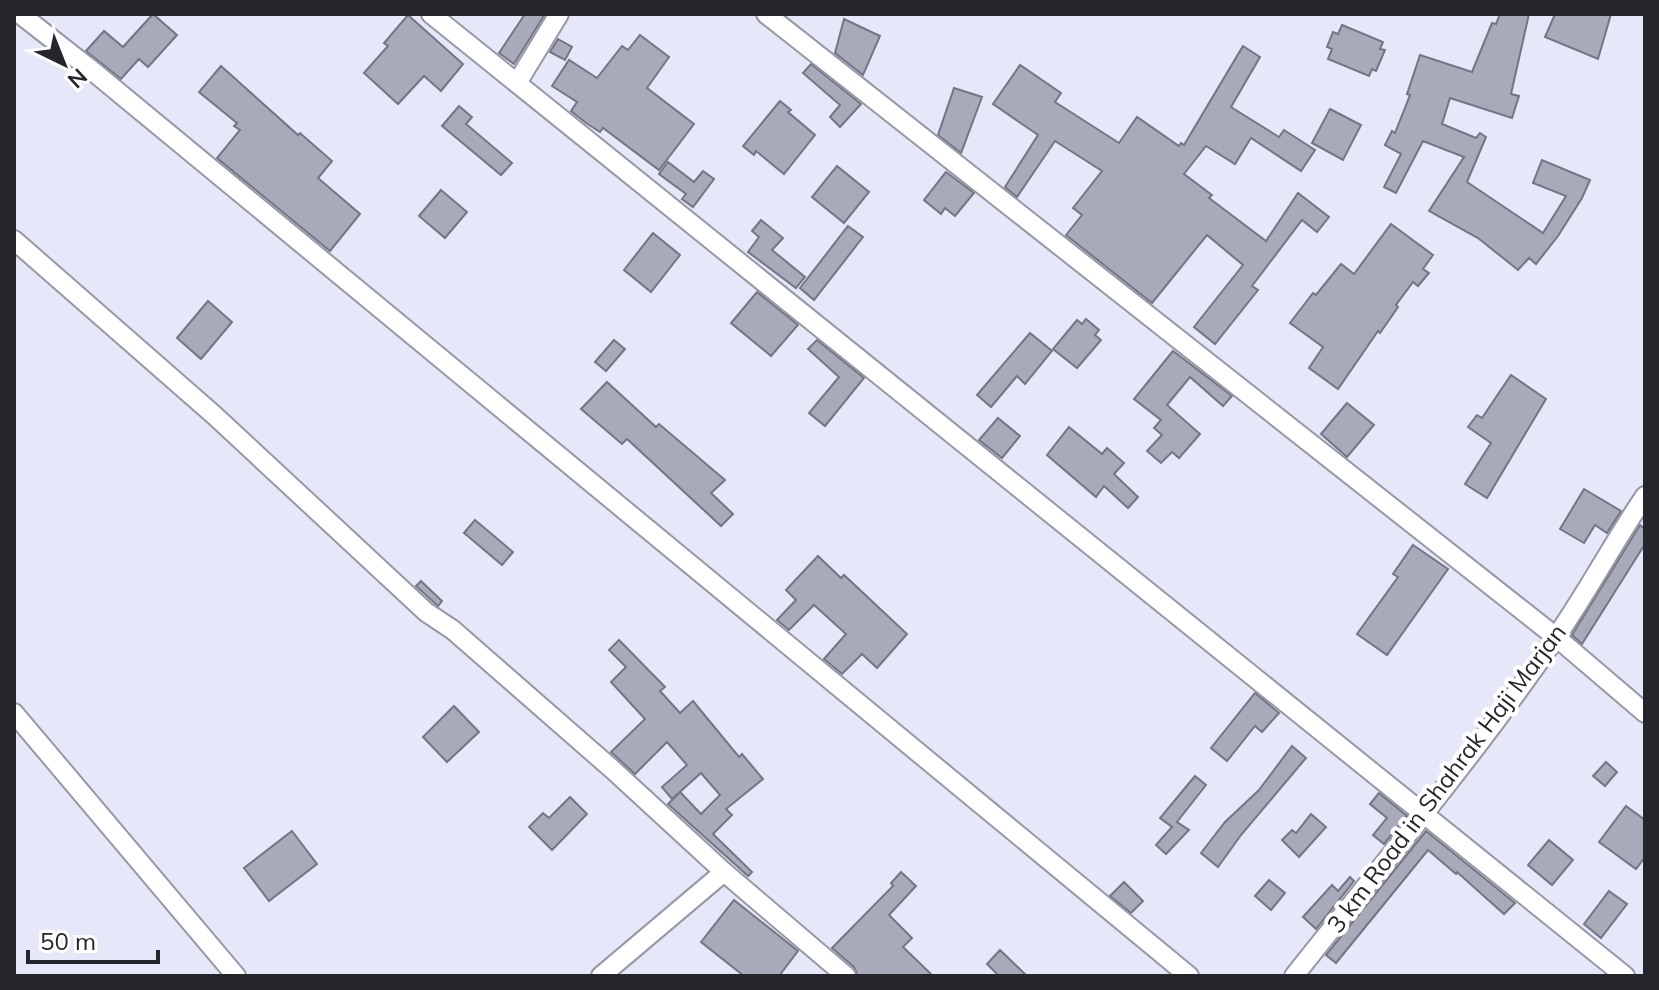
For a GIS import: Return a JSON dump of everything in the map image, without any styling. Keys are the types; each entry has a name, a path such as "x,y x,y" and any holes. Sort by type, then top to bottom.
{"street":[{"path":"20,14 1189,976"},
{"path":"431,14 1625,976"},
{"path":"517,83 559,14"},
{"path":"766,14 1556,637 1645,713"},
{"path":"14,240 214,415 426,612 453,630 724,872 846,976"},
{"name":"3 km Road in Shahrak Haji Marjan","path":"1294,976 1424,815 1556,637 1608,550 1645,496"},
{"path":"14,713 236,976"},
{"path":"601,976 724,872"}],"building":[{"path":"153,14 177,35 148,67 139,59 121,79 86,51 104,31 123,47"},
{"path":"525,14 545,14 514,64 499,53"},
{"path":"1500,14 1529,14 1511,94 1519,96 1512,118 1450,98 1442,124 1476,138 1480,133 1486,137 1467,182 1543,233 1566,196 1533,183 1542,160 1590,180 1558,236 1536,264 1529,258 1518,270 1478,238 1429,211 1464,157 1423,141 1396,193 1384,187 1401,154 1385,145 1392,131 1395,133 1410,95 1407,94 1420,55 1472,72 1492,23 1496,24"},
{"path":"1555,14 1611,14 1598,59 1545,37"},
{"path":"408,15 463,64 441,91 424,76 398,104 364,73 388,46 384,43"},
{"path":"844,19 880,36 863,75 835,53"},
{"path":"1342,25 1383,42 1380,49 1385,50 1376,71 1372,69 1369,76 1328,59 1332,49 1327,47 1333,32 1338,34"},
{"path":"640,35 669,57 647,88 694,124 659,170 603,128 600,132 586,123 571,111 577,102 552,86 569,60 597,78 622,46 628,50"},
{"path":"558,39 572,47 565,60 550,52"},
{"path":"1243,46 1260,57 1231,107 1279,137 1284,130 1315,150 1301,171 1251,138 1235,164 1206,146 1184,174 1212,195 1209,198 1266,241 1298,193 1329,217 1317,232 1302,220 1252,286 1258,290 1215,344 1194,327 1243,265 1207,235 1152,303 1066,235 1082,215 1073,208 1102,171 1055,141 1017,197 1005,187 1038,135 993,104 1020,65 1061,93 1055,102 1119,143 1137,117 1179,146 1181,143 1184,145"},
{"path":"811,64 861,104 840,127 830,117 840,105 803,73"},
{"path":"221,66 332,161 318,178 360,214 330,251 217,158 240,130 234,126 237,123 199,92"},
{"path":"954,88 982,97 961,153 938,135"},
{"path":"780,101 815,135 784,174 756,151 754,155 743,146"},
{"path":"459,106 472,117 466,124 512,163 501,175 442,126"},
{"path":"1330,109 1361,125 1343,160 1312,143"},
{"path":"668,162 694,182 703,171 714,179 693,207 682,199 686,194 659,174"},
{"path":"837,166 869,192 844,223 812,197"},
{"path":"946,172 974,193 955,216 945,208 941,214 924,200"},
{"path":"441,190 467,212 445,238 419,216"},
{"path":"761,220 783,238 772,250 805,277 796,288 748,252 759,237 752,231"},
{"path":"1391,224 1433,255 1423,269 1429,273 1418,286 1413,282 1338,389 1309,368 1323,347 1290,323 1341,264 1354,274"},
{"path":"848,226 863,237 814,300 800,288"},
{"path":"653,233 680,255 651,292 624,270"},
{"path":"757,292 798,325 771,356 731,323"},
{"path":"208,301 232,322 201,359 177,338"},
{"path":"1086,319 1099,330 1095,335 1101,340 1077,368 1053,349 1077,320 1082,324"},
{"path":"1030,333 1052,351 1025,384 1017,376 991,407 977,395"},
{"path":"614,340 625,349 606,371 595,362"},
{"path":"817,340 864,378 825,426 809,413 839,377 808,349"},
{"path":"1173,351 1232,396 1223,406 1190,377 1167,405 1200,434 1179,458 1172,452 1161,463 1147,451 1162,435 1154,428 1161,420 1134,399"},
{"path":"1511,375 1546,399 1487,498 1465,484 1491,443 1468,427 1477,415 1482,418"},
{"path":"607,382 656,427 659,424 725,480 711,493 733,514 721,526 627,439 622,444 581,409"},
{"path":"1347,403 1374,425 1347,457 1321,434"},
{"path":"998,418 1020,436 1002,458 979,440"},
{"path":"1069,427 1102,454 1107,448 1124,463 1114,474 1138,497 1128,508 1104,486 1096,497 1047,455"},
{"path":"1584,489 1621,511 1607,533 1595,525 1584,543 1560,529"},
{"path":"475,520 513,552 502,565 464,533"},
{"path":"1640,525 1645,529 1645,544 1582,644 1572,635"},
{"path":"1413,545 1448,569 1387,655 1357,634 1398,577 1393,574"},
{"path":"818,556 841,578 844,575 907,634 877,668 862,654 842,674 824,659 846,634 814,605 789,630 777,620 796,600 786,590"},
{"path":"421,581 442,601 438,606 416,586"},
{"path":"619,640 665,687 660,691 680,713 693,701 739,757 742,754 763,779 726,809 732,815 713,834 752,872 748,876 668,804 680,792 701,814 720,795 701,773 672,799 662,787 687,765 667,742 635,774 611,752 645,719 611,682 626,667 609,650"},
{"path":"1255,693 1279,713 1262,732 1255,726 1227,761 1211,748"},
{"path":"454,706 479,732 447,762 423,737"},
{"path":"1292,746 1306,758 1218,867 1201,853 1225,822 1259,790"},
{"path":"1606,762 1617,772 1605,786 1593,776"},
{"path":"1195,776 1206,785 1177,822 1189,830 1166,854 1156,845 1172,827 1160,818"},
{"path":"1379,793 1407,816 1384,844 1373,835 1387,818 1370,804"},
{"path":"570,797 587,814 552,850 529,827 543,813 549,818"},
{"path":"1626,806 1645,820 1645,857 1636,869 1599,842"},
{"path":"1311,814 1326,827 1299,857 1282,840 1292,830 1296,833"},
{"path":"292,831 317,864 269,901 244,868"},
{"path":"1426,831 1515,903 1504,914 1428,850 1336,963 1326,955"},
{"path":"1549,840 1573,860 1552,885 1528,865"},
{"path":"901,872 916,886 889,915 912,938 903,947 933,976 858,976 854,967 832,948 893,886 891,883"},
{"path":"1350,877 1354,881 1316,929 1303,917 1332,885 1338,891"},
{"path":"1269,880 1285,893 1271,910 1255,896"},
{"path":"1124,882 1143,901 1131,913 1110,896"},
{"path":"1609,891 1627,904 1601,938 1584,924"},
{"path":"734,900 798,951 779,976 744,976 701,942"},
{"path":"1000,950 1027,976 999,976 987,964"}]}
